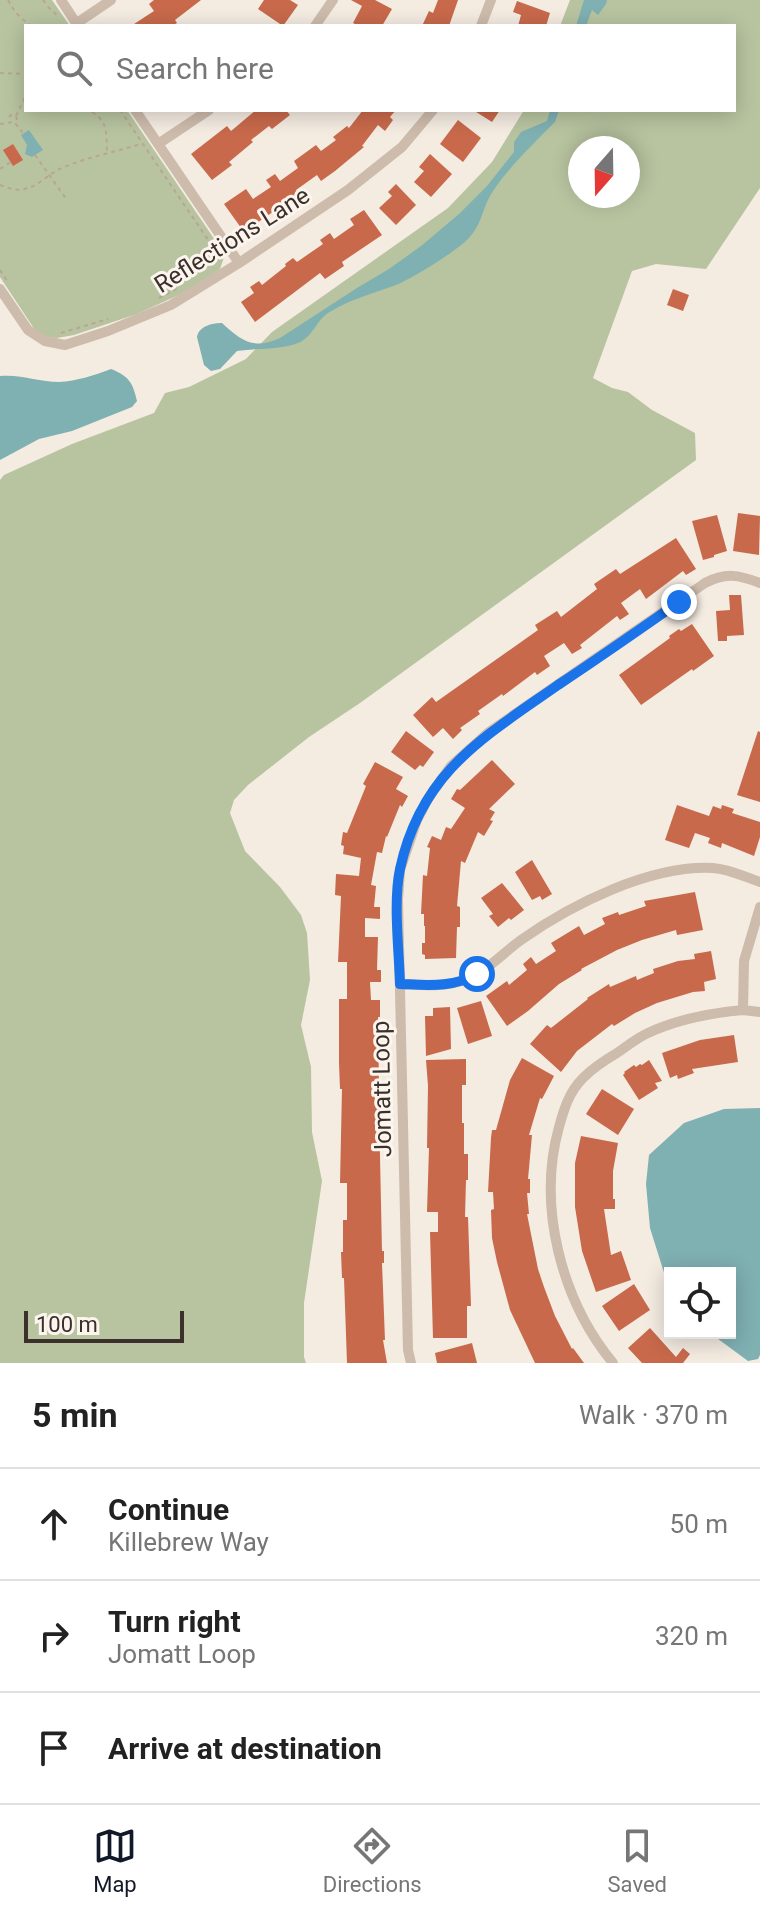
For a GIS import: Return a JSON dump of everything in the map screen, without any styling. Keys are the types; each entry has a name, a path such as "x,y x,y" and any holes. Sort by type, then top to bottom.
{"street":[{"path":"61,0 77,24"},
{"path":"79,24 111,0"},
{"path":"316,24 333,0"},
{"path":"482,24 491,0"},
{"path":"136,112 239,263"},
{"path":"158,144 206,112"},
{"name":"Reflections Lane","path":"4,285 28,330 45,341 65,345 108,331 171,305 348,190 402,147 431,112"},
{"name":"Jomatt Loop","path":"411,1363 408,1350 398,900 400,870 417,820 451,766 489,732 705,583 718,576 732,576 760,583"},
{"path":"400,984 447,985 469,979 559,915 618,887 679,869 717,868 760,882"},
{"path":"743,1010 744,961 760,907"},
{"path":"613,1363 599,1347 578,1309 559,1255 551,1188 553,1148 565,1104 582,1079 646,1034 699,1016 743,1010 760,1012"}],"path":[{"path":"8,0 14,11 28,24"},
{"path":"43,0 58,15"},
{"path":"0,73 24,74"},
{"path":"0,124 17,120 24,99"},
{"path":"92,112 105,125 108,154"},
{"path":"121,112 217,253 217,263 213,269"},
{"path":"16,116 9,117 23,133"},
{"path":"0,185 19,190 29,188 57,170 83,159 142,144"},
{"path":"35,155 67,200"},
{"path":"0,169 11,162"},
{"path":"0,270 4,285"},
{"path":"151,302 188,282"},
{"path":"58,334 110,318"}],"green space":[{"path":"0,0 52,0 69,24 24,24 24,112 128,112 224,257 220,269 183,293 137,314 57,338 47,337 35,330 0,277"},
{"path":"570,0 760,0 760,188 706,269 656,264 632,271 593,378 628,392 652,410 695,433 696,460 309,737 248,785 234,800 230,813 245,851 280,887 301,915 307,933 310,980 301,1025 311,1067 312,1132 322,1181 304,1303 306,1363 0,1363 0,480 4,475 72,444 154,413 165,393 189,387 246,359 272,332 448,208 492,162 523,112 736,112 736,24 561,24"}],"water":[{"path":"584,0 607,0 598,15 592,10 587,24 577,24"},
{"path":"549,112 558,112 555,122 503,177 490,196 473,234 454,251 403,282 336,308 298,343 237,351 220,369 211,371 204,365 197,337 200,330 222,323 248,342 271,342 280,338 421,246 487,186 514,152 514,142 521,132 547,121"},
{"path":"29,130 43,150 32,157 25,154 27,145 21,135"},
{"path":"111,369 126,377 132,385 137,401 132,407 72,431 39,439 0,460 0,376 59,382"},
{"path":"760,1108 760,1355 758,1359 748,1361 718,1339 736,1339 736,1267 664,1267 664,1273 650,1228 646,1184 649,1155 684,1123 724,1109"}],"building":[{"path":"154,0 201,0 175,20 175,24 134,24 154,11 149,4"},
{"path":"264,0 290,0 298,5 284,24 258,9"},
{"path":"351,0 375,0 392,9 383,24 355,24 362,6"},
{"path":"438,0 458,0 450,24 423,24 429,11 433,13"},
{"path":"517,1 550,13 547,24 519,24 521,15 513,12"},
{"path":"254,112 288,112 290,115 251,140 253,142 229,162 232,165 212,180 191,154 227,126 231,131"},
{"path":"361,112 394,112 385,131 378,125 364,147 335,171 321,181 317,175 296,190 299,194 244,232 224,204 246,189 253,199 271,187 266,180 275,174 280,181 298,168 294,161 316,145 321,151 336,140 333,137 347,126 349,128"},
{"path":"476,112 499,112 492,122"},
{"path":"458,120 481,138 463,162 440,144"},
{"path":"13,144 23,160 13,166 3,150"},
{"path":"430,154 452,174 431,197 414,182 424,171 419,167"},
{"path":"396,184 416,205 396,225 379,208 392,196 388,192"},
{"path":"364,210 382,235 342,262 344,266 325,279 320,273 255,322 241,302 254,293 250,287 259,281 262,285 293,258 297,262 323,244 320,240 330,233 334,239 354,225 350,219"},
{"path":"673,289 689,295 683,311 667,305"},
{"path":"738,513 760,516 759,555 733,551"},
{"path":"717,515 727,551 703,560 692,521"},
{"path":"676,538 696,569 686,575 683,571 646,599 640,589 621,603 629,614 620,620 617,616 572,654 564,643 544,656 550,666 537,675 535,672 478,711 480,714 460,728 462,730 453,739 443,728 433,737 413,715 432,697 436,702 538,630 535,625 557,611 561,617 597,589 594,584 616,569 620,574"},
{"path":"729,595 741,595 744,635 727,636 727,641 718,641 716,611 730,610"},
{"path":"692,624 714,656 641,705 619,675 679,629 681,631"},
{"path":"406,731 434,752 423,767 420,765 415,770 391,752"},
{"path":"760,732 760,802 737,795"},
{"path":"492,760 515,784 489,809 495,812 490,820 493,821 484,836 478,832 465,863 461,861 456,958 425,959 422,954 422,943 425,943 424,914 421,914 423,875 427,876 430,848 427,847 432,836 441,840 446,827 451,829 465,808 451,799 457,789 460,790"},
{"path":"375,762 403,777 396,789 408,796 402,807 400,805 382,853 377,852 371,885 376,886 374,907 380,907 380,919 365,918 365,937 378,937 377,970 381,970 381,982 370,982 371,1000 380,1000 383,1340 387,1363 347,1363 341,1252 343,1220 347,1220 347,1183 340,1183 342,1089 339,999 347,999 347,962 338,962 341,896 335,895 336,874 359,876 361,858 343,854 344,846 341,845 343,832 347,833 366,786 363,784"},
{"path":"677,805 709,816 713,806 721,809 722,805 734,809 732,813 760,822 760,837 754,856 722,843 721,848 708,843 710,838 695,833 689,848 665,840"},
{"path":"532,860 552,894 542,900 540,896 532,900 515,872"},
{"path":"502,883 524,910 498,927 481,898"},
{"path":"695,892 703,930 677,935 676,930 617,950 559,984 507,1026 486,996 507,981 509,985 527,970 523,964 531,957 536,964 556,951 551,943 579,926 584,935 605,924 602,918 646,906 644,901"},
{"path":"711,951 716,979 704,982 705,991 657,1003 614,1026 612,1024 577,1051 561,1072 530,1044 547,1025 551,1028 609,984 610,987 636,976 637,980 654,973 653,969 695,959 694,954"},
{"path":"481,1001 492,1036 468,1044 457,1008"},
{"path":"450,1007 451,1049 426,1056 425,1016 433,1016 433,1008"},
{"path":"734,1035 738,1062 692,1069 694,1073 678,1079 677,1075 670,1078 662,1053 700,1040"},
{"path":"522,1058 554,1076 540,1098 529,1135 532,1135 527,1214 538,1269 555,1316 572,1349 584,1363 535,1363 510,1310 492,1238 493,1192 488,1192 492,1130 496,1130 510,1080"},
{"path":"466,1059 462,1123 464,1154 468,1154 465,1217 468,1217 471,1306 467,1306 467,1338 433,1338 430,1232 438,1232 438,1212 427,1212 429,1148 426,1060"},
{"path":"649,1060 662,1081 655,1083 658,1088 639,1100 623,1075 634,1065 642,1065"},
{"path":"602,1089 634,1109 618,1135 586,1114"},
{"path":"581,1136 618,1143 613,1171 615,1209 604,1209 611,1255 621,1251 631,1280 596,1292 582,1251 575,1207 575,1163"},
{"path":"634,1284 650,1310 619,1331 602,1306"},
{"path":"650,1328 676,1357 683,1348 690,1354 683,1363 642,1363 628,1348"},
{"path":"472,1343 477,1363 437,1363 435,1353"}],"route":[{"path":"477,974 447,985 400,984 400,870 417,820 429,797 451,766 489,732 679,602"}]}
